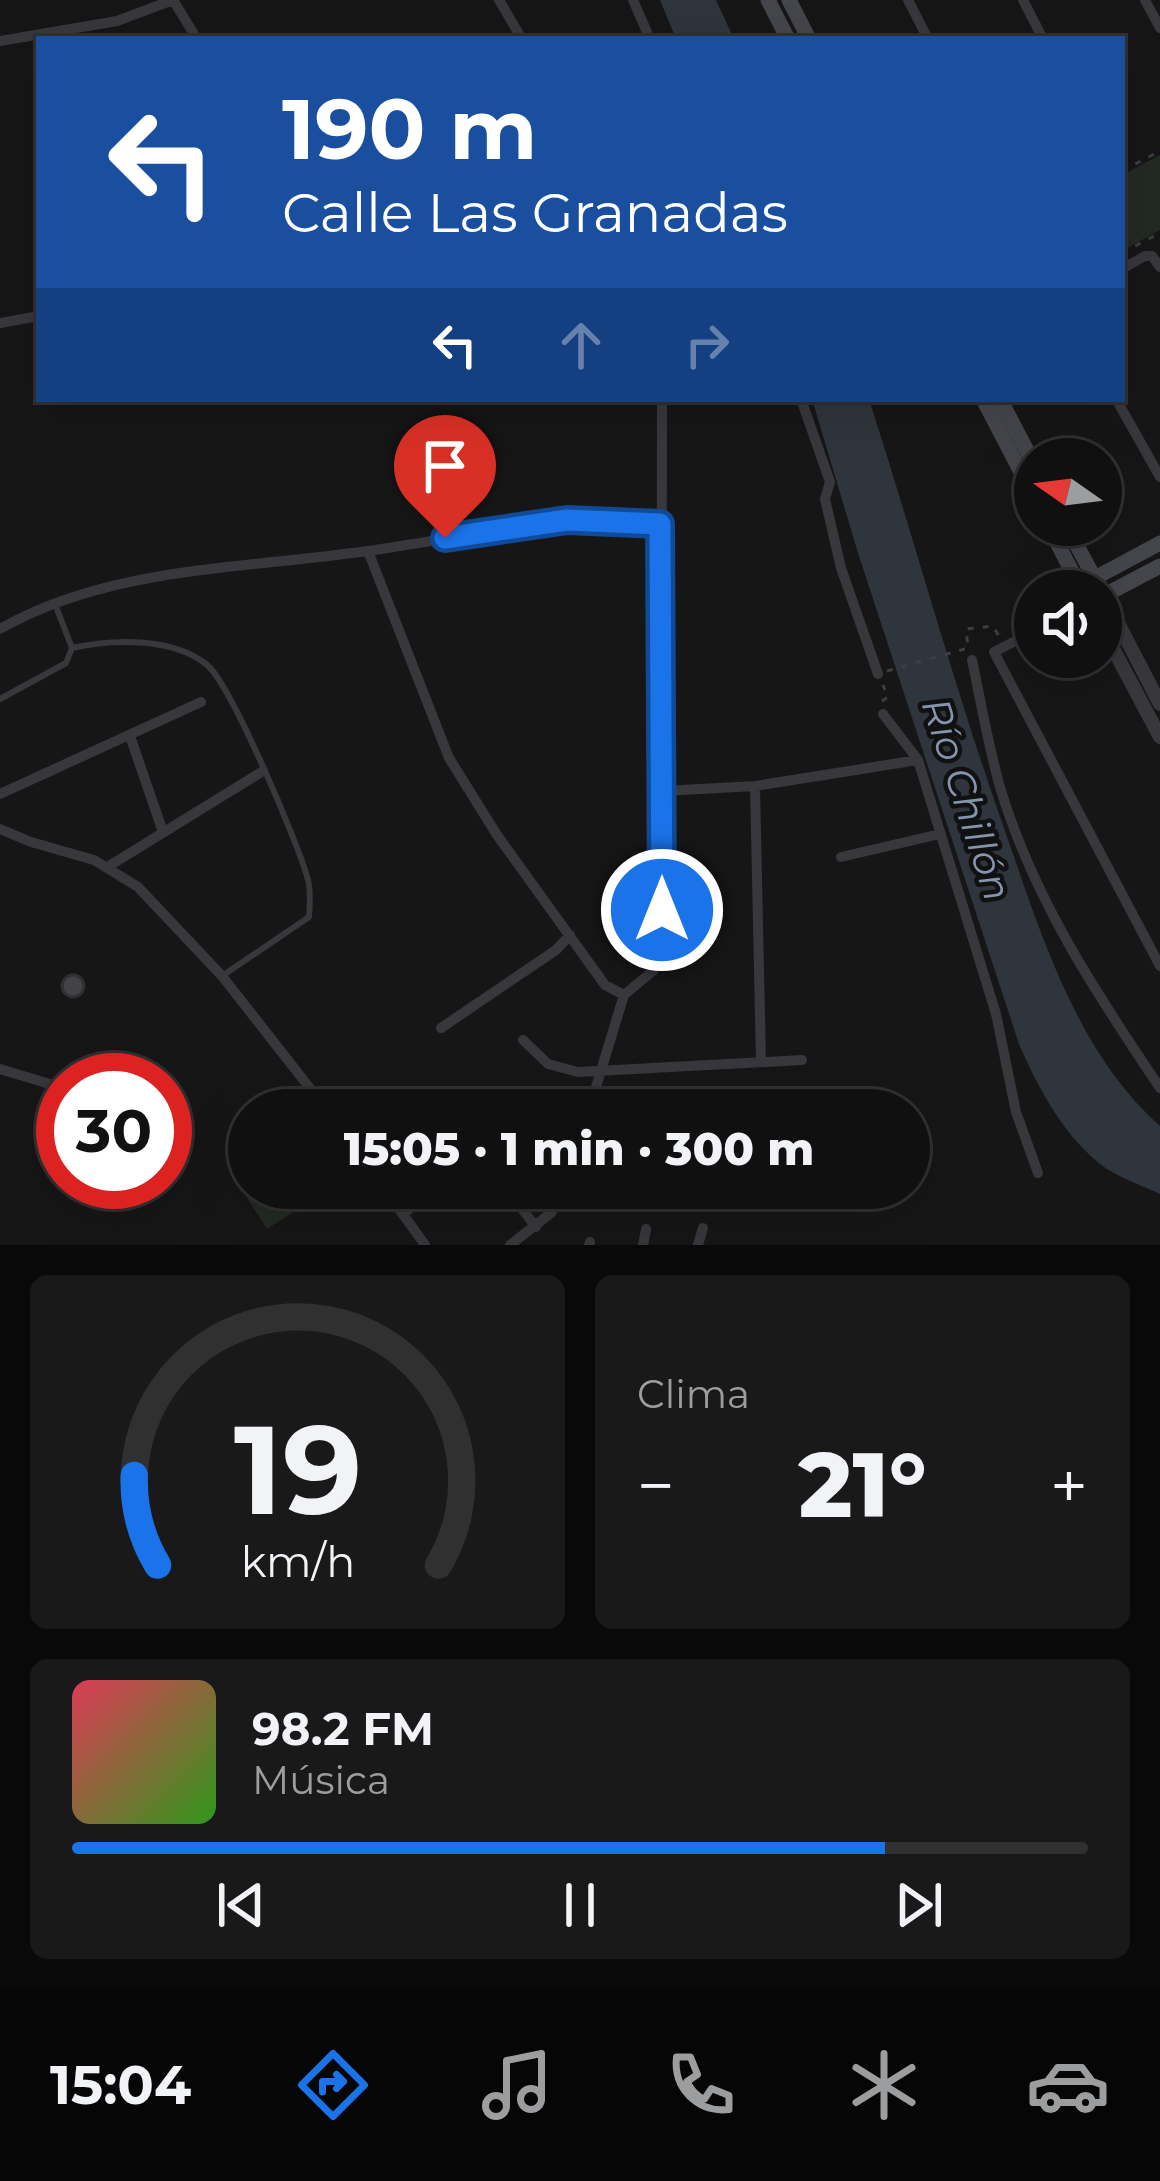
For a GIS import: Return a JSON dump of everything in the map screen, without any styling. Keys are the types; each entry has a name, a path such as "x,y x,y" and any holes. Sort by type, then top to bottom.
{"main road":[{"path":"767,0 786,36"},
{"path":"791,4 807,36"},
{"path":"985,402 1014,458"},
{"path":"1002,402 1020,438"},
{"path":"1112,570 1160,543"},
{"path":"1122,586 1160,566"}],"street":[{"path":"0,40 117,21 173,0 195,36"},
{"path":"499,0 520,36"},
{"path":"633,0 649,36"},
{"path":"776,16 791,4 810,0"},
{"path":"908,0 926,36"},
{"path":"1023,0 1041,36"},
{"path":"1145,0 1160,28"},
{"path":"1125,266 1152,256 1160,267"},
{"path":"0,323 36,317"},
{"path":"594,1089 624,995 653,970 661,949 662,402"},
{"path":"801,402 830,482 825,499 841,568 882,673"},
{"path":"1118,402 1160,477"},
{"path":"0,629 101,589 166,577 368,551 522,524 567,520 660,524"},
{"path":"368,551 449,758 497,835 605,985 624,995"},
{"path":"1122,633 1160,704"},
{"path":"1014,642 994,652 1160,966"},
{"path":"972,660 1000,788 1040,888 1079,968 1160,1088"},
{"path":"1122,666 1160,737"},
{"path":"0,794 201,702"},
{"path":"884,714 917,760 996,1014 1016,1112 1038,1173"},
{"path":"130,736 163,832"},
{"path":"662,791 755,786 917,760"},
{"path":"109,866 263,771"},
{"path":"755,786 761,1062"},
{"path":"0,829 109,866 138,887 222,976 311,1089"},
{"path":"841,857 940,834"},
{"path":"441,1028 571,935"},
{"path":"523,1040 541,1060 558,1069 802,1060"},
{"path":"0,1069 36,1080"},
{"path":"399,1209 425,1245"},
{"path":"403,1214 409,1209"},
{"path":"522,1209 536,1227"},
{"path":"510,1245 555,1209"},
{"path":"698,1245 703,1228"},
{"path":"643,1245 646,1229"}],"lane":[{"path":"0,700 66,663 72,648 55,604"},
{"path":"72,648 160,645 187,652 211,667 239,714 308,880 309,917 222,976"}],"path":[{"path":"1125,169 1160,151"},
{"path":"1125,251 1160,232"},
{"path":"882,673 968,648 966,629 993,626"}],"shaded area":[{"path":"1160,155 1160,230 1125,249 1125,173"},
{"path":"254,1209 298,1209 267,1229"}],"water":[{"path":"660,0 716,0 733,36 675,36"},
{"name":"Río Chillón","path":"813,402 870,402 968,722 1047,948 1105,1063 1160,1126 1160,1194 1107,1169 1078,1143 1045,1096 1019,1044"}],"building":[{"path":"73,975 84,986 73,997 62,986"}],"route":[{"path":"445,538 567,520 660,524 662,910"}]}
